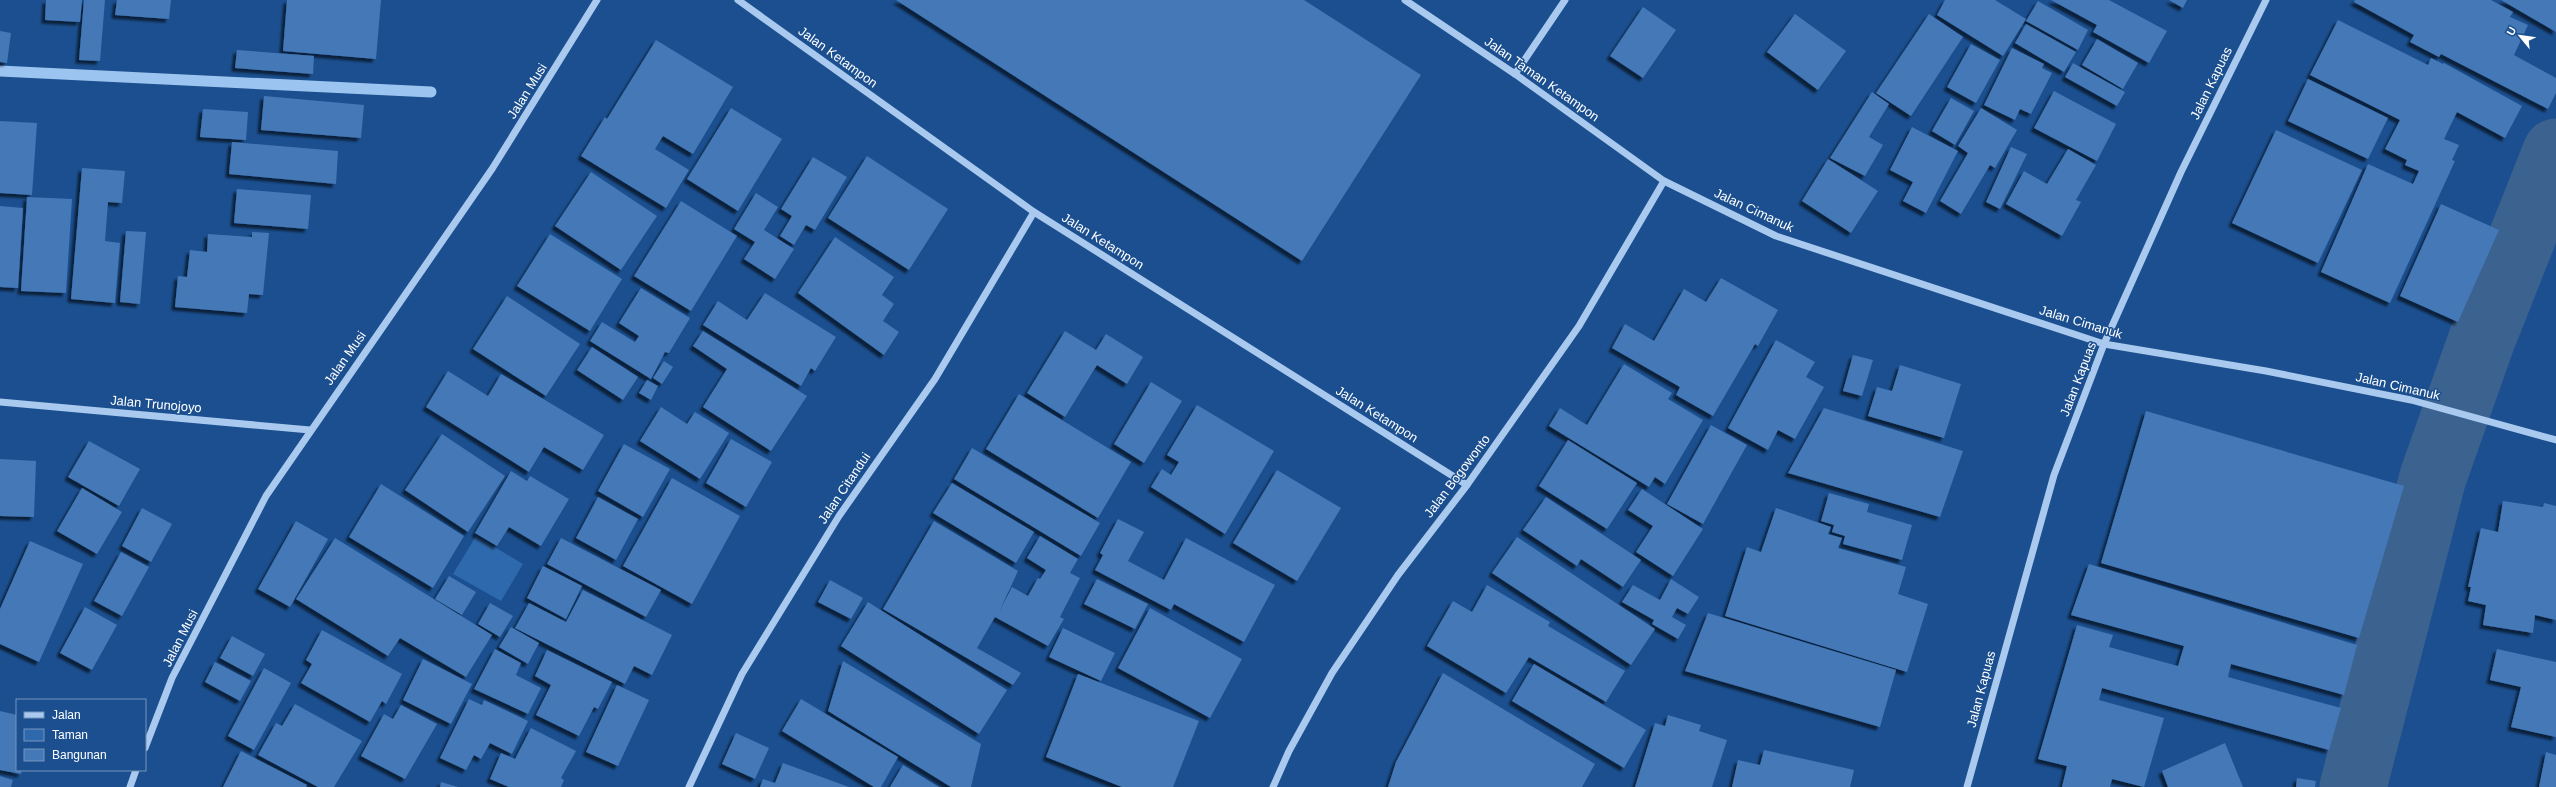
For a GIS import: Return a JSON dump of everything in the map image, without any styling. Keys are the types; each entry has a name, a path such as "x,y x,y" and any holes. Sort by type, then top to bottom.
{"street":[{"name":"Jalan Musi","path":"146,745 172,678 266,496 310,430 492,169 597,0"},
{"name":"Jalan Ketampon","path":"738,0 1034,212 1467,485"},
{"name":"Jalan Taman Ketampon","path":"1405,0 1515,74 1664,181"},
{"path":"1515,74 1565,0"},
{"name":"Jalan Kapuas","path":"1967,787 2054,476 2104,344 2180,172 2266,0"},
{"name":"Jalan Cimanuk","path":"1664,181 1776,236 2104,344 2266,371 2411,400 2556,440"},
{"name":"Jalan Bogowonto","path":"1273,787 1289,751 1332,673 1398,575 1467,485 1579,326 1664,181"},
{"name":"Jalan Citandui","path":"689,787 742,674 839,516 935,379 1034,212"},
{"name":"Jalan Trunojoyo","path":"0,402 310,430"},
{"path":"130,787 136,771"}],"green space":[{"path":"476,536 523,564 501,601 453,574"}],"building":[{"path":"46,0 82,0 80,22 45,20"},
{"path":"84,0 105,0 100,61 79,60"},
{"path":"117,0 171,0 169,19 115,15"},
{"path":"287,0 381,0 376,59 283,51"},
{"path":"896,0 1304,0 1421,75 1302,261"},
{"path":"1945,0 1995,0 2026,19 2003,56 1937,15"},
{"path":"2051,0 2109,0 2167,31 2149,63 2093,32 2097,25"},
{"path":"2169,0 2187,0 2183,8"},
{"path":"2355,0 2491,0 2513,12 2510,17 2528,25 2514,55 2556,78 2556,93 2548,109 2441,54 2439,57 2410,42 2414,35 2354,2"},
{"path":"2501,0 2556,0 2556,32"},
{"path":"2038,1 2088,30 2078,50 2026,21"},
{"path":"1643,7 1676,30 1643,78 1610,56"},
{"path":"1795,14 1846,51 1818,90 1767,52"},
{"path":"1929,14 1963,37 1911,116 1876,93"},
{"path":"2338,20 2428,65 2431,58 2443,64 2444,63 2522,106 2505,138 2457,112 2444,139 2459,145 2452,160 2455,161 2390,303 2321,272 2368,164 2413,184 2419,171 2405,165 2407,160 2385,149 2400,120 2310,75"},
{"path":"2026,24 2076,52 2064,72 2015,43"},
{"path":"0,31 11,33 7,63 0,62"},
{"path":"2097,39 2138,63 2123,89 2082,65"},
{"path":"656,40 733,87 693,154 663,136 655,149 689,170 666,208 581,156 605,117 607,119"},
{"path":"1971,44 2000,60 1976,103 1947,87"},
{"path":"2012,48 2044,64 2042,68 2052,73 2031,114 2020,109 2015,120 1984,105"},
{"path":"237,50 314,56 313,74 235,68"},
{"path":"2073,63 2125,92 2117,106 2065,77"},
{"path":"2308,79 2388,118 2368,159 2288,121"},
{"path":"2054,91 2116,124 2097,161 2034,128"},
{"path":"1872,92 1889,104 1869,137 1883,145 1865,176 1830,158"},
{"path":"264,96 364,105 361,138 261,130"},
{"path":"1951,98 1974,111 1955,145 1932,131"},
{"path":"731,108 782,139 738,211 687,179"},
{"path":"1981,108 2017,130 1995,168 1990,165 1961,214 1940,201 1968,153 1958,146"},
{"path":"203,109 248,112 246,140 200,137"},
{"path":"0,121 37,123 32,195 0,193"},
{"path":"1912,127 1958,151 1926,213 1903,201 1913,182 1890,170"},
{"path":"2276,130 2362,170 2318,263 2232,223"},
{"path":"232,142 338,151 336,184 229,174"},
{"path":"2011,147 2027,154 2000,209 1986,202"},
{"path":"2068,149 2096,165 2076,200 2081,202 2062,236 2006,204 2024,171 2047,184"},
{"path":"867,156 948,209 909,270 828,218"},
{"path":"813,157 847,177 815,230 806,225 794,245 780,236 792,216 781,209"},
{"path":"1828,159 1878,191 1851,233 1802,201"},
{"path":"82,168 125,171 122,203 108,202 105,241 120,243 115,303 71,299"},
{"path":"591,172 657,216 621,270 555,226"},
{"path":"237,189 311,195 308,229 234,223"},
{"path":"756,193 778,207 764,230 794,249 775,279 744,259 755,242 734,229"},
{"path":"27,197 72,199 66,293 21,291"},
{"path":"681,201 737,236 691,311 634,276"},
{"path":"2441,204 2499,230 2458,322 2400,296"},
{"path":"0,206 23,208 18,288 0,287"},
{"path":"126,231 146,232 140,304 120,302"},
{"path":"252,232 269,233 263,295 249,294 247,313 175,307 178,276 187,277 190,250 207,252 208,234 252,237"},
{"path":"550,234 622,279 590,331 517,286"},
{"path":"835,237 894,277 882,295 894,304 883,321 899,332 884,355 798,293"},
{"path":"1721,278 1778,310 1758,346 1755,344 1713,416 1676,395 1680,387 1612,348 1625,324 1654,341 1684,289 1706,302"},
{"path":"641,288 690,318 669,353 665,352 651,379 590,341 602,322 635,342 639,336 619,323"},
{"path":"765,293 836,337 815,371 811,368 801,386 703,325 718,301 747,320"},
{"path":"507,296 580,344 546,396 473,349"},
{"path":"703,331 807,396 771,451 703,407 727,369 693,346"},
{"path":"1065,331 1096,350 1106,334 1143,357 1127,384 1097,365 1065,417 1027,393"},
{"path":"1776,340 1815,362 1806,377 1824,387 1795,439 1778,430 1768,450 1728,428"},
{"path":"592,347 638,377 623,400 577,370"},
{"path":"1853,355 1873,360 1862,396 1843,391"},
{"path":"664,361 673,367 662,384 653,378"},
{"path":"1624,364 1672,393 1668,399 1703,420 1665,484 1655,477 1649,487 1549,426 1560,408 1587,425"},
{"path":"1900,365 1961,384 1944,438 1868,416 1877,387 1892,391"},
{"path":"448,371 488,396 501,374 604,435 583,470 544,447 529,472 426,407"},
{"path":"647,380 658,386 651,400 639,393"},
{"path":"1151,382 1182,401 1144,463 1114,444"},
{"path":"1019,394 1131,462 1098,518 986,449"},
{"path":"1197,405 1274,451 1225,534 1151,487 1162,469 1171,475 1179,462 1167,455"},
{"path":"661,407 687,424 695,412 729,433 700,479 640,441"},
{"path":"1824,408 1963,451 1940,517 1788,473"},
{"path":"2146,411 2404,486 2359,638 2101,563"},
{"path":"1711,425 1747,445 1703,524 1667,504"},
{"path":"442,434 505,476 468,532 405,490"},
{"path":"731,439 772,462 746,507 706,483"},
{"path":"1568,440 1637,483 1607,529 1539,486"},
{"path":"89,441 140,469 119,506 68,477"},
{"path":"624,444 670,469 643,517 598,491"},
{"path":"972,448 1100,523 1081,556 954,479"},
{"path":"0,459 36,461 34,517 0,516"},
{"path":"1277,470 1341,508 1297,581 1233,543"},
{"path":"511,471 527,481 530,476 569,499 541,546 509,527 497,546 475,533"},
{"path":"672,478 740,516 692,604 623,566"},
{"path":"952,483 1034,532 1016,563 933,513"},
{"path":"381,484 464,536 433,588 349,537"},
{"path":"82,488 122,512 97,554 57,531"},
{"path":"1642,489 1703,529 1673,576 1636,552 1653,526 1628,510"},
{"path":"1829,493 1869,504 1867,512 1912,525 1902,560 1843,544 1845,536 1832,532 1834,525 1821,521"},
{"path":"598,497 638,519 616,560 576,538"},
{"path":"1546,497 1641,560 1623,587 1581,559 1577,566 1523,530"},
{"path":"2503,501 2543,507 2544,503 2556,506 2556,620 2535,615 2533,633 2483,625 2486,605 2468,601 2471,587 2468,587 2481,528 2498,532"},
{"path":"142,508 172,524 151,562 122,546"},
{"path":"1776,508 1831,527 1828,534 1842,538 1838,548 1906,567 1898,594 1928,604 1907,672 1725,616 1747,547 1761,552"},
{"path":"1118,519 1144,532 1128,561 1164,580 1186,538 1275,585 1244,642 1174,604 1171,610 1095,570 1103,555 1100,553"},
{"path":"296,521 328,539 290,607 258,589"},
{"path":"934,521 1018,571 1000,610 1012,587 1028,596 1038,578 1040,579 1046,570 1027,558 1040,536 1078,559 1070,573 1080,578 1060,617 1064,619 1048,646 995,617 977,648 1021,673 1013,685 883,609"},
{"path":"1517,537 1655,629 1631,665 1492,573"},
{"path":"335,538 492,635 466,677 400,638 388,656 296,599"},
{"path":"561,538 661,590 646,617 547,564"},
{"path":"30,541 83,564 39,662 0,644 0,609"},
{"path":"121,552 149,567 122,616 94,601"},
{"path":"2089,564 2357,645 2344,695 2231,664 2228,677 2341,708 2329,750 2102,688 2099,700 2164,718 2144,787 2112,779 2110,787 2062,787 2067,766 2038,759 2077,625 2113,635 2109,647 2178,666 2184,646 2071,615"},
{"path":"543,566 582,586 566,619 527,598"},
{"path":"449,576 476,592 462,615 435,599"},
{"path":"1097,579 1148,604 1135,629 1084,604"},
{"path":"1671,579 1699,597 1688,614 1677,608 1672,617 1686,625 1678,639 1652,624 1654,620 1622,602 1633,585 1660,600"},
{"path":"830,580 863,598 851,619 818,602"},
{"path":"1487,585 1550,622 1548,626 1625,671 1606,702 1529,657 1506,693 1427,646 1453,601 1472,612"},
{"path":"583,590 672,635 652,675 634,666 625,684 515,628 529,603 566,622"},
{"path":"868,602 1007,690 979,734 841,646"},
{"path":"490,603 513,616 500,637 478,624"},
{"path":"85,607 117,625 92,670 60,653"},
{"path":"1150,608 1242,659 1210,718 1118,668"},
{"path":"1708,613 1896,670 1880,727 1685,671"},
{"path":"511,627 539,643 528,664 499,647"},
{"path":"1063,628 1115,653 1101,681 1049,657"},
{"path":"322,630 402,674 386,704 382,701 370,722 301,683 312,664 306,660"},
{"path":"232,636 265,654 253,676 220,658"},
{"path":"495,649 521,663 516,675 541,688 528,714 474,689"},
{"path":"2497,649 2556,662 2556,737 2511,727 2521,687 2490,680"},
{"path":"547,650 612,682 598,709 594,707 579,736 536,715 551,685 535,676"},
{"path":"423,659 472,684 451,724 403,700"},
{"path":"843,661 981,744 971,787 951,787 828,711"},
{"path":"215,662 251,681 240,701 205,682"},
{"path":"1534,664 1646,730 1624,768 1512,701"},
{"path":"264,668 291,683 254,750 228,736"},
{"path":"1443,673 1595,764 1582,787 1388,787 1396,762"},
{"path":"1078,674 1199,721 1173,787 1122,787 1046,757"},
{"path":"617,685 649,700 618,766 586,752"},
{"path":"469,699 482,705 484,700 528,721 512,754 490,743 481,759 474,755 466,770 440,758"},
{"path":"801,699 898,757 881,787 874,787 782,731"},
{"path":"295,704 362,741 334,787 318,787 258,755 276,723 282,726"},
{"path":"401,705 437,724 405,779 361,756 384,714 393,719"},
{"path":"0,711 16,715 16,771 22,771 21,774 0,770"},
{"path":"1668,715 1701,725 1699,731 1727,740 1712,787 1635,787 1655,723 1665,726"},
{"path":"531,728 576,751 561,778 564,780 561,787 509,787 490,779 501,753 515,759"},
{"path":"736,733 769,748 755,779 722,764"},
{"path":"2225,743 2243,787 2168,787 2162,771"},
{"path":"1764,750 1854,770 1850,787 1732,787 1738,760 1760,765"},
{"path":"241,751 307,785 306,787 223,787"},
{"path":"2546,752 2556,755 2556,787 2539,787"},
{"path":"783,763 849,787 760,787 763,779 775,783"},
{"path":"903,765 939,787 890,787"},
{"path":"0,776 13,780 11,787 0,787"},
{"path":"2297,778 2316,781 2315,787 2296,787"},
{"path":"441,782 458,787 440,787"}],"waterway":[{"path":"0,71 431,92"},
{"path":"2353,787 2433,477 2482,339 2556,152"}]}
